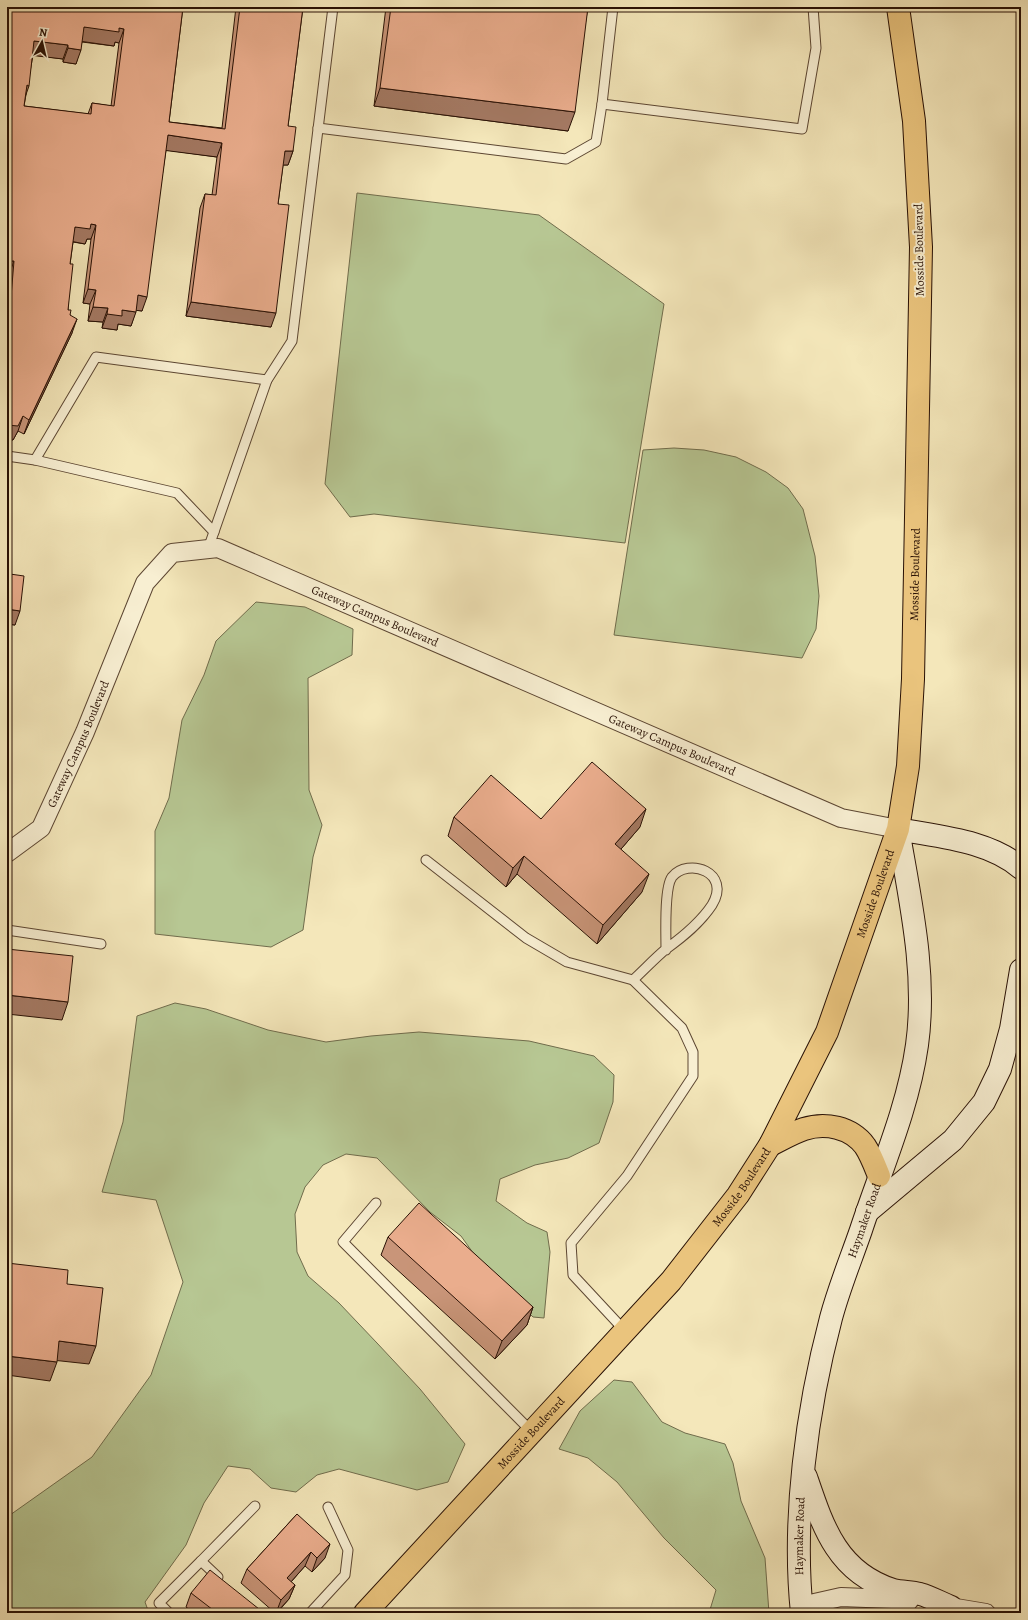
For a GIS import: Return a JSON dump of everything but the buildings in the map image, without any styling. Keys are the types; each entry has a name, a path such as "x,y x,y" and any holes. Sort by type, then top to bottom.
{"main road":[{"name":"Mosside Boulevard","path":"365,1613 671,1281 738,1195 770,1145 827,1032 898,829 908,766 913,679 921,247 914,121 898,7"},
{"path":"898,829 952,839 994,850 1021,868"},
{"name":"Haymaker Road","path":"807,1611 799,1577 800,1500 807,1435 817,1377 832,1316 903,1106 917,1044 919,969 915,932 898,829"},
{"path":"866,1213 953,1140 984,1102 1000,1069 1011,1029 1021,970"},
{"path":"770,1145 804,1129 824,1126 840,1128 852,1133 865,1145 879,1176"},
{"path":"804,1468 820,1520 830,1539 844,1558 859,1572 874,1582 894,1590 920,1594 951,1610"}],"street":[{"name":"Gateway Campus Boulevard","path":"7,853 41,828 85,732 145,583 172,553 211,541 218,548 841,818 898,829"},
{"path":"807,1611 841,1597 892,1599 951,1610 986,1613"}],"lane":[{"path":"211,541 267,380 292,341 333,7"},
{"path":"318,128 566,159 596,142 602,104 613,7"},
{"path":"602,104 802,128 816,48 813,7"},
{"path":"35,460 96,357 267,380"},
{"path":"7,456 35,460 177,493 211,541"},
{"path":"426,860 526,938 567,962 633,980 682,1028 693,1052 693,1076 627,1176 571,1243 573,1275 625,1331"},
{"path":"633,980 666,950 691,931 712,904 716,895 717,883 713,874 698,868 683,870 673,877 669,885 667,903 666,950"},
{"path":"7,930 101,944"},
{"path":"376,1203 343,1242 532,1432"},
{"path":"169,1613 159,1602 255,1506"},
{"path":"310,1613 345,1575 348,1550 328,1507"},
{"path":"201,1561 223,1582"}],"green space":[{"path":"357,193 539,215 664,304 625,543 374,514 350,517 325,484"},
{"path":"674,448 704,450 736,457 766,472 788,488 803,509 815,556 819,596 816,629 802,658 614,635 643,450"},
{"path":"256,602 305,607 353,629 352,655 308,678 309,790 322,825 313,857 303,930 271,947 155,934 155,831 169,798 182,720 204,675 216,641"},
{"path":"175,1003 206,1009 268,1030 326,1042 419,1032 529,1041 594,1056 614,1075 613,1102 599,1143 568,1158 535,1165 500,1179 496,1201 527,1223 547,1232 550,1252 544,1318 533,1317 486,1271 461,1236 430,1212 377,1158 346,1154 323,1165 305,1187 295,1214 297,1252 308,1276 339,1303 420,1389 465,1444 448,1482 417,1490 339,1469 317,1475 296,1492 271,1488 250,1469 228,1466 204,1503 186,1545 145,1602 149,1613 7,1613 7,1514 10,1515 92,1457 151,1375 183,1282 156,1200 102,1192 123,1122 137,1016"},
{"path":"614,1380 632,1382 662,1422 685,1433 725,1444 733,1463 741,1501 765,1558 769,1613 709,1613 716,1590 664,1538 617,1482 588,1458 559,1449 580,1411"}]}
